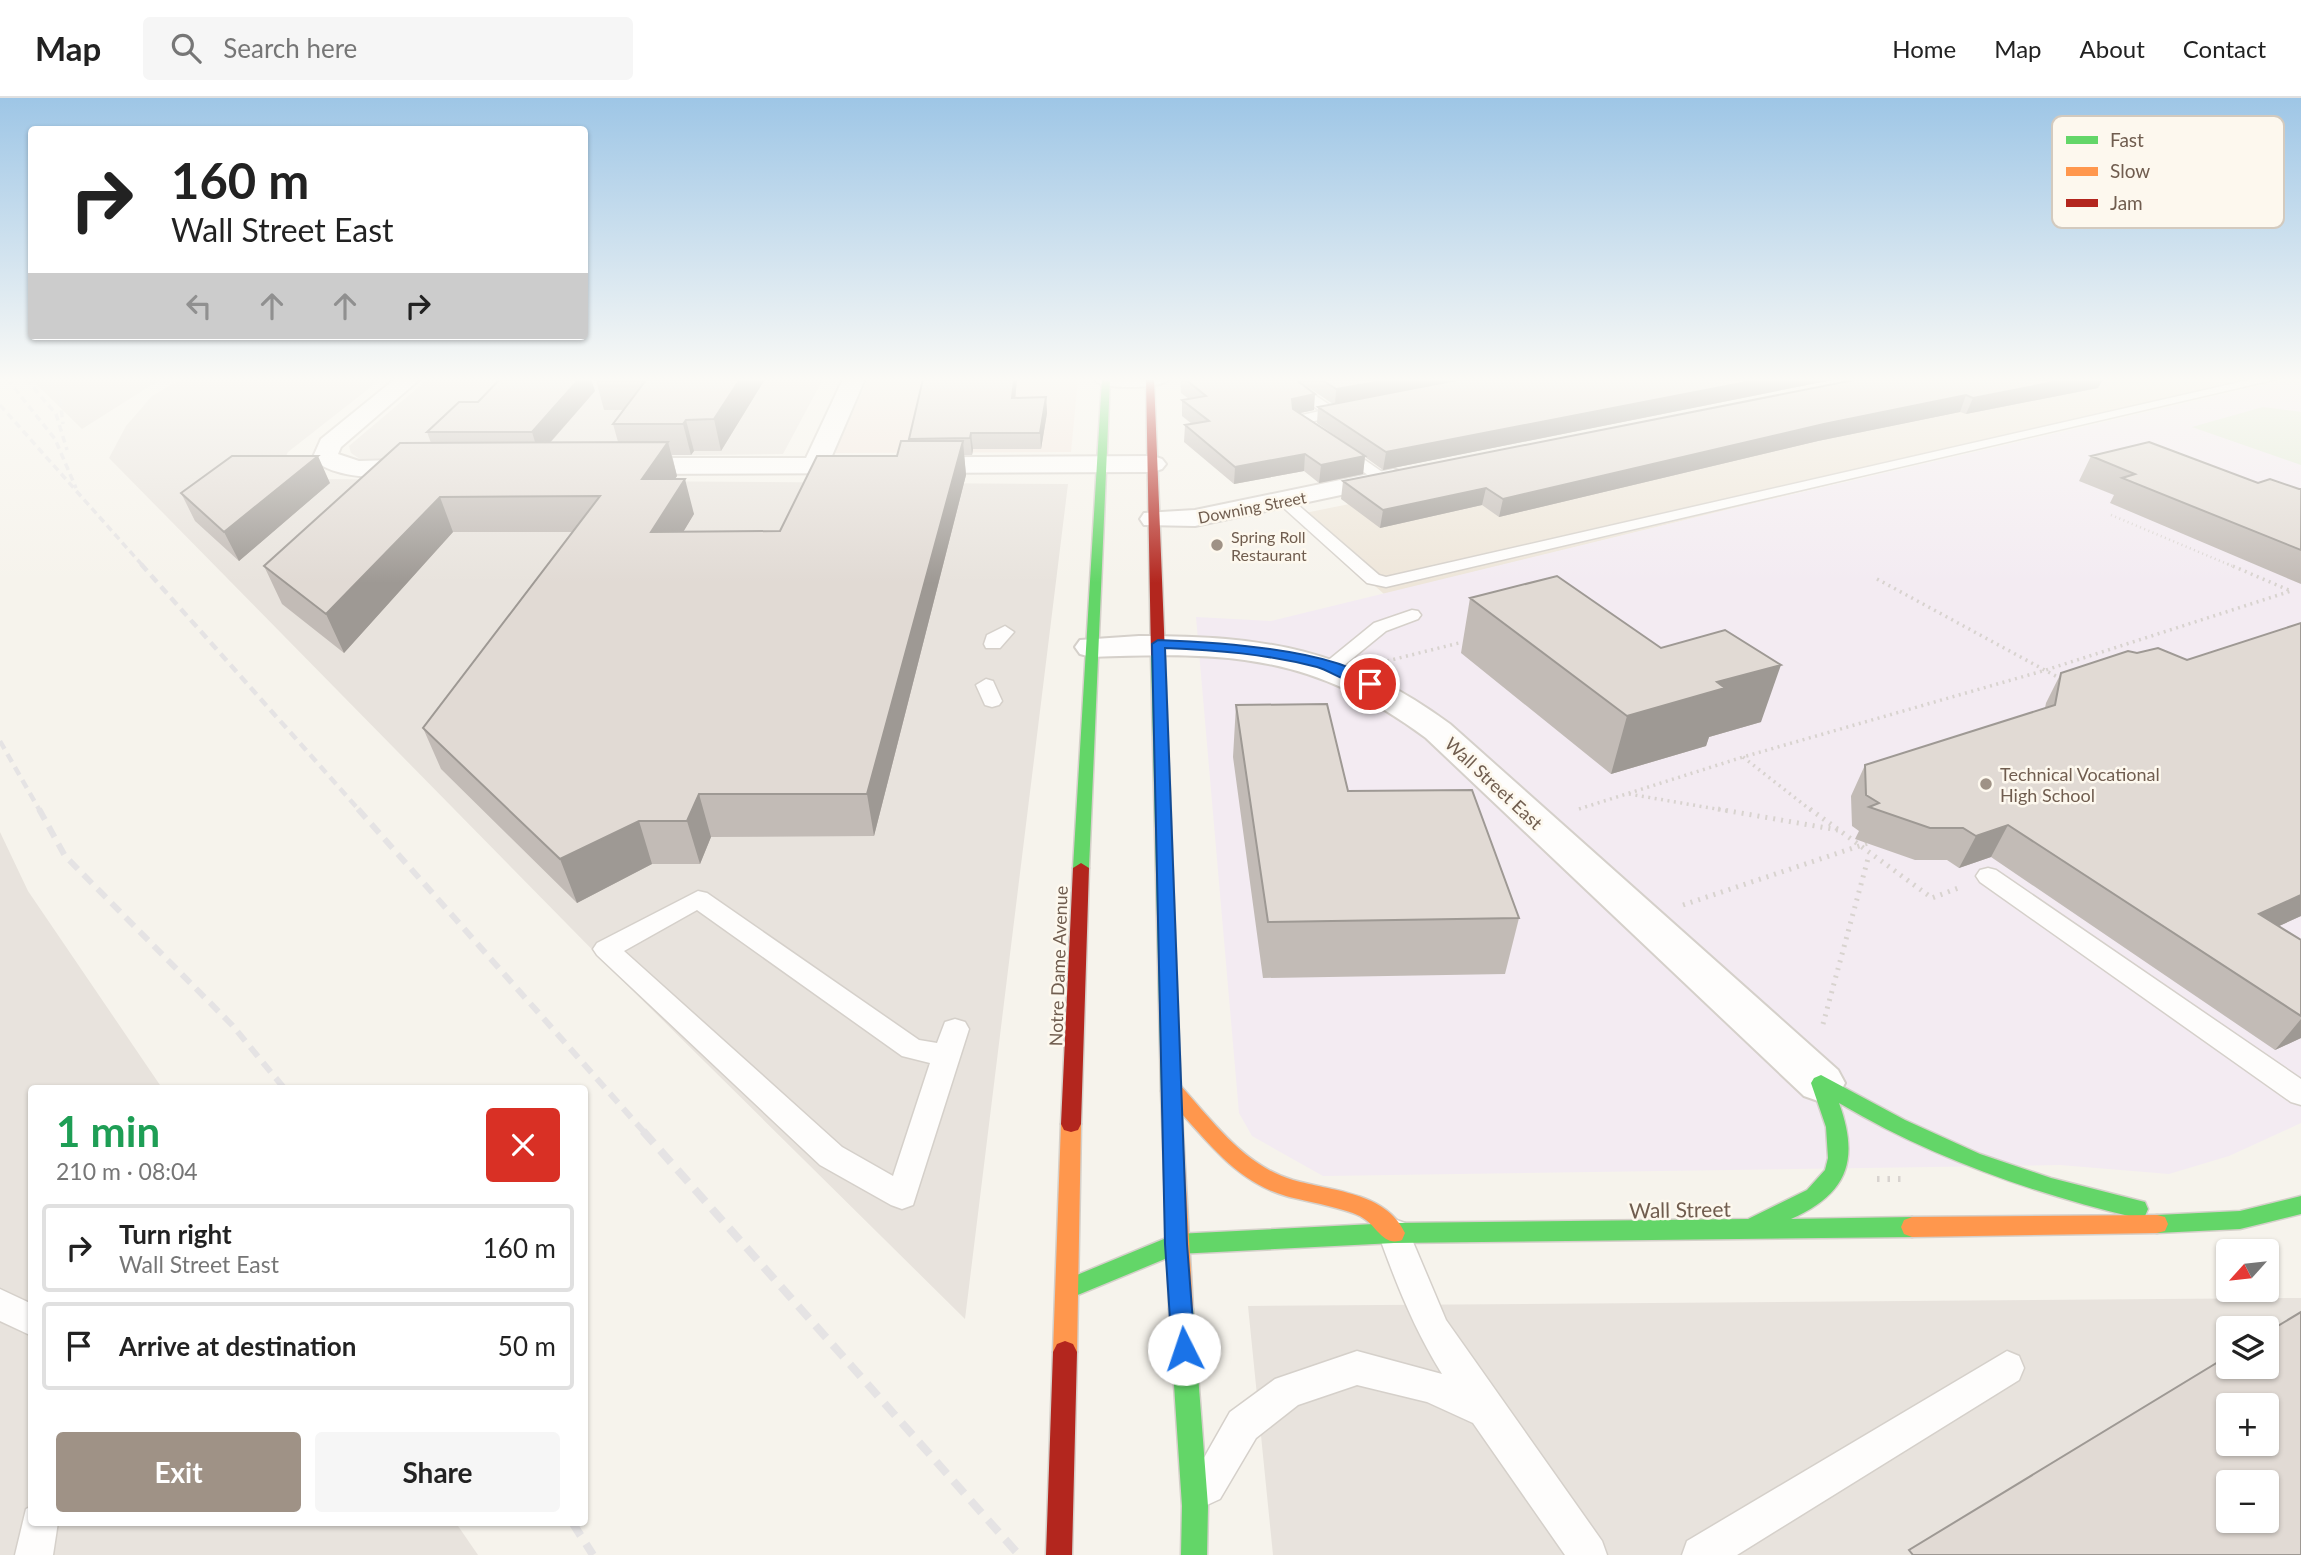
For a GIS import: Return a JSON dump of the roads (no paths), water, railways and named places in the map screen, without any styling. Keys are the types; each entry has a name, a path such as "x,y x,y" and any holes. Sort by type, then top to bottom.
{"main road":[{"name":"Notre Dame Avenue","path":"1059,1555 1074,1032 1102,447"},
{"path":"1153,447 1176,1244 1195,1506 1194,1555"},
{"path":"1821,1083 1916,1137 1989,1169 2066,1194 2200,1223"},
{"path":"1748,1229 1823,1191 1831,1181 1838,1155 1837,1126 1821,1083"},
{"path":"1172,1090 1238,1162 1284,1187 1369,1209 1394,1233"},
{"name":"Wall Street","path":"1068,1289 1176,1244 1394,1233 2200,1223 2240,1220 2301,1205"}],"street":[{"path":"329,447 325,457 332,463 348,467 446,467"},
{"path":"815,465 823,447"},
{"path":"601,466 1153,464"},
{"name":"Downing Street","path":"1154,519 1195,519 1410,474"},
{"name":"Wall Street East","path":"1091,647 1158,644 1246,649 1331,667 1383,691 1412,709 1821,1083"}],"lane":[{"path":"1337,447 1383,479"},
{"path":"1284,501 1373,579 1386,582 1975,447"},
{"path":"1331,667 1380,628 1412,615"},
{"path":"1988,876 2294,1081"},
{"path":"698,900 912,1049 951,1042 902,1196 831,1156 606,949 698,900"},
{"path":"1394,1233 1414,1288 1434,1331 1486,1411 1588,1555"},
{"path":"0,1304 28,1319"},
{"path":"1195,1506 1243,1425 1287,1391 1345,1371 1357,1368 1430,1387 1486,1411"},
{"path":"1701,1555 2007,1368"},
{"path":"34,1555 38,1526"}],"railway":[{"path":"37,447 143,566"},
{"path":"58,447 76,488"},
{"path":"141,564 360,811"},
{"path":"0,741 40,811"},
{"path":"39,809 65,856 232,1025 282,1085"},
{"path":"358,809 645,1133"},
{"path":"643,1131 1019,1555"},
{"path":"575,1526 593,1555"}],"place":[{"name":"Spring Roll Restaurant","path":"1217,545"},
{"name":"Technical Vocational High School","path":"1986,784"}]}
